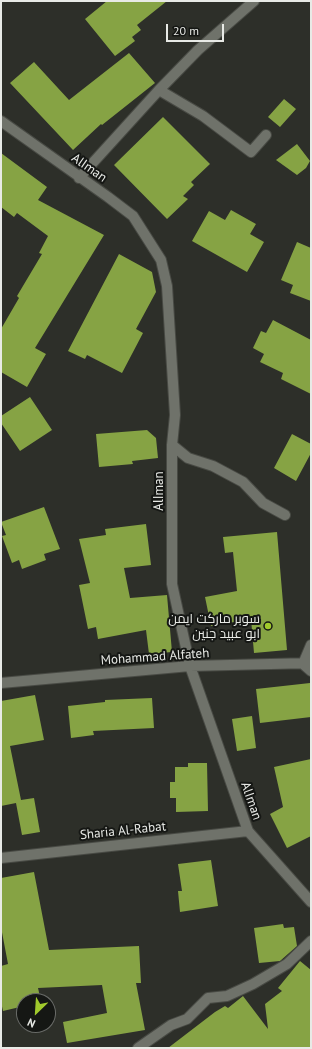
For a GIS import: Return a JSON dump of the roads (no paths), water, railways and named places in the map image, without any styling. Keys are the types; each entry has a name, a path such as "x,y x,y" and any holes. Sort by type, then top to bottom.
{"street":[{"path":"79,178 159,90 198,50 254,1"},
{"path":"159,90 203,116 251,152 266,135"},
{"name":"AlIman","path":"1,121 133,216 161,260 168,294 175,415 172,445 172,584 190,666 248,831 311,902"},
{"path":"172,445 188,458 213,466 243,482 263,503 285,515"},
{"path":"311,646 307,664 311,671"},
{"name":"Mohammad Alfateh","path":"1,683 190,666 307,664"},
{"name":"Sharia Al-Rabat","path":"1,858 248,831"},
{"path":"138,1048 171,1025 187,1019 208,998 227,996 253,984 287,964 311,940"}],"place":[{"name":"سوبر ماركت ايمن ابو عبيد جنين","path":"268,626"}]}
